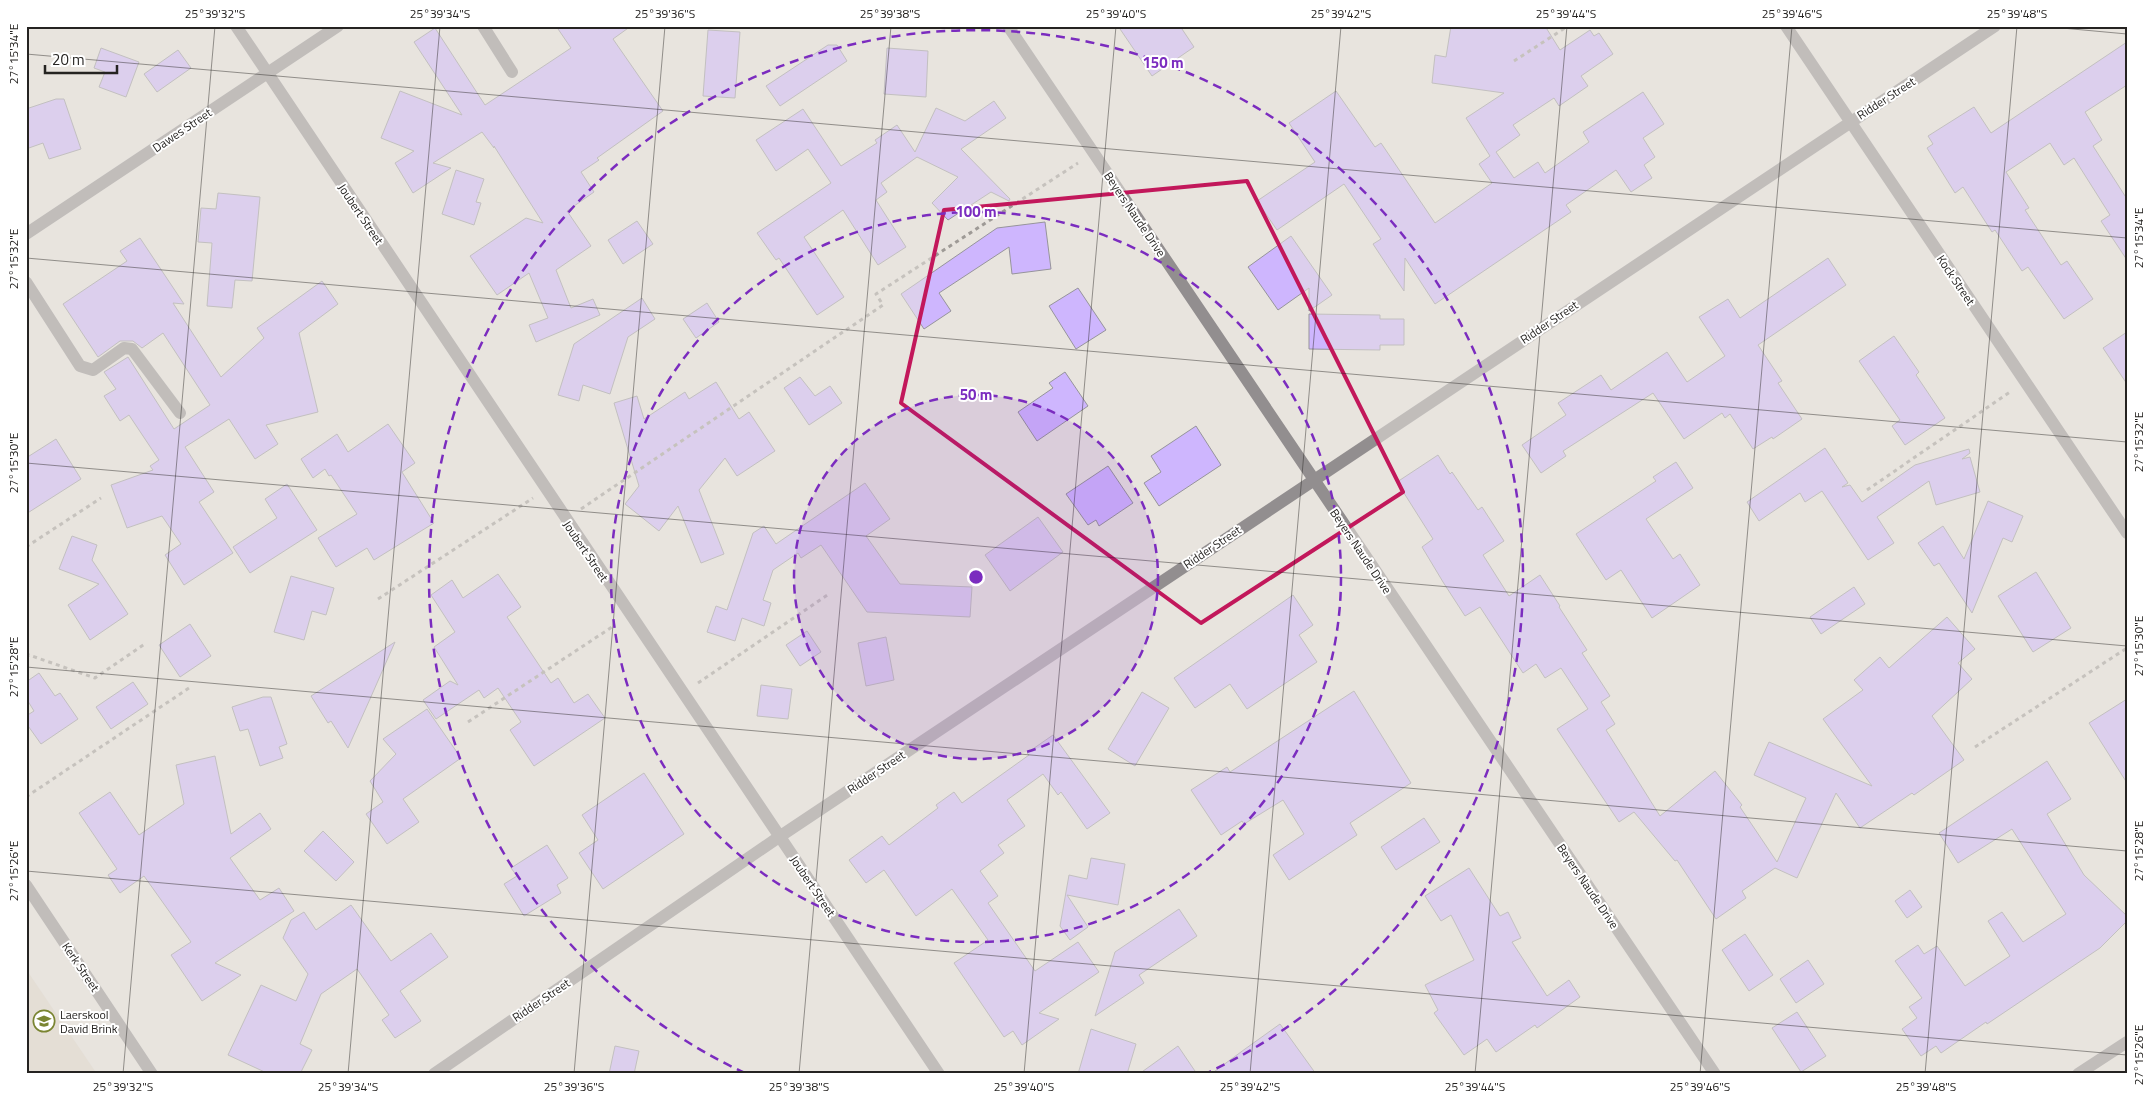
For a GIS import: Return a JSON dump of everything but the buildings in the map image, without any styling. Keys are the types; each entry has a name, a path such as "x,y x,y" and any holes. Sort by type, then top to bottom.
{"street":[{"name":"Joubert Street","path":"236,26 939,1074"},
{"name":"Dawes Street","path":"26,234 338,26"},
{"path":"482,26 512,72"},
{"name":"Beyers Naude Drive","path":"1008,26 1715,1074"},
{"name":"Kock Street","path":"1786,26 2127,533"},
{"name":"Ridder Street","path":"434,1074 779,837 1313,479 1995,26"},
{"path":"26,282 80,366 92,370 124,348 132,348 180,413"},
{"name":"Kerk Street","path":"26,886 152,1074"},
{"path":"2078,1074 2127,1042"}],"path":[{"path":"1514,61 1568,26"},
{"path":"566,520 883,305 876,294 1093,153"},
{"path":"1867,490 2025,382"},
{"path":"378,599 546,490"},
{"path":"26,547 101,498"},
{"path":"683,693 828,594"},
{"path":"468,722 630,615"},
{"path":"26,658 30,655 95,678 146,643"},
{"path":"1975,747 2127,648"},
{"path":"26,796 192,686"}],"highlighted area":[{"path":"1247,181 1403,492 1201,623 901,403 944,210"}],"shaded area":[{"name":"Laerskool David Brink","path":"26,969 97,1074 26,1074"}],"place":[{"name":"Laerskool David Brink","path":"44,1021"}]}
